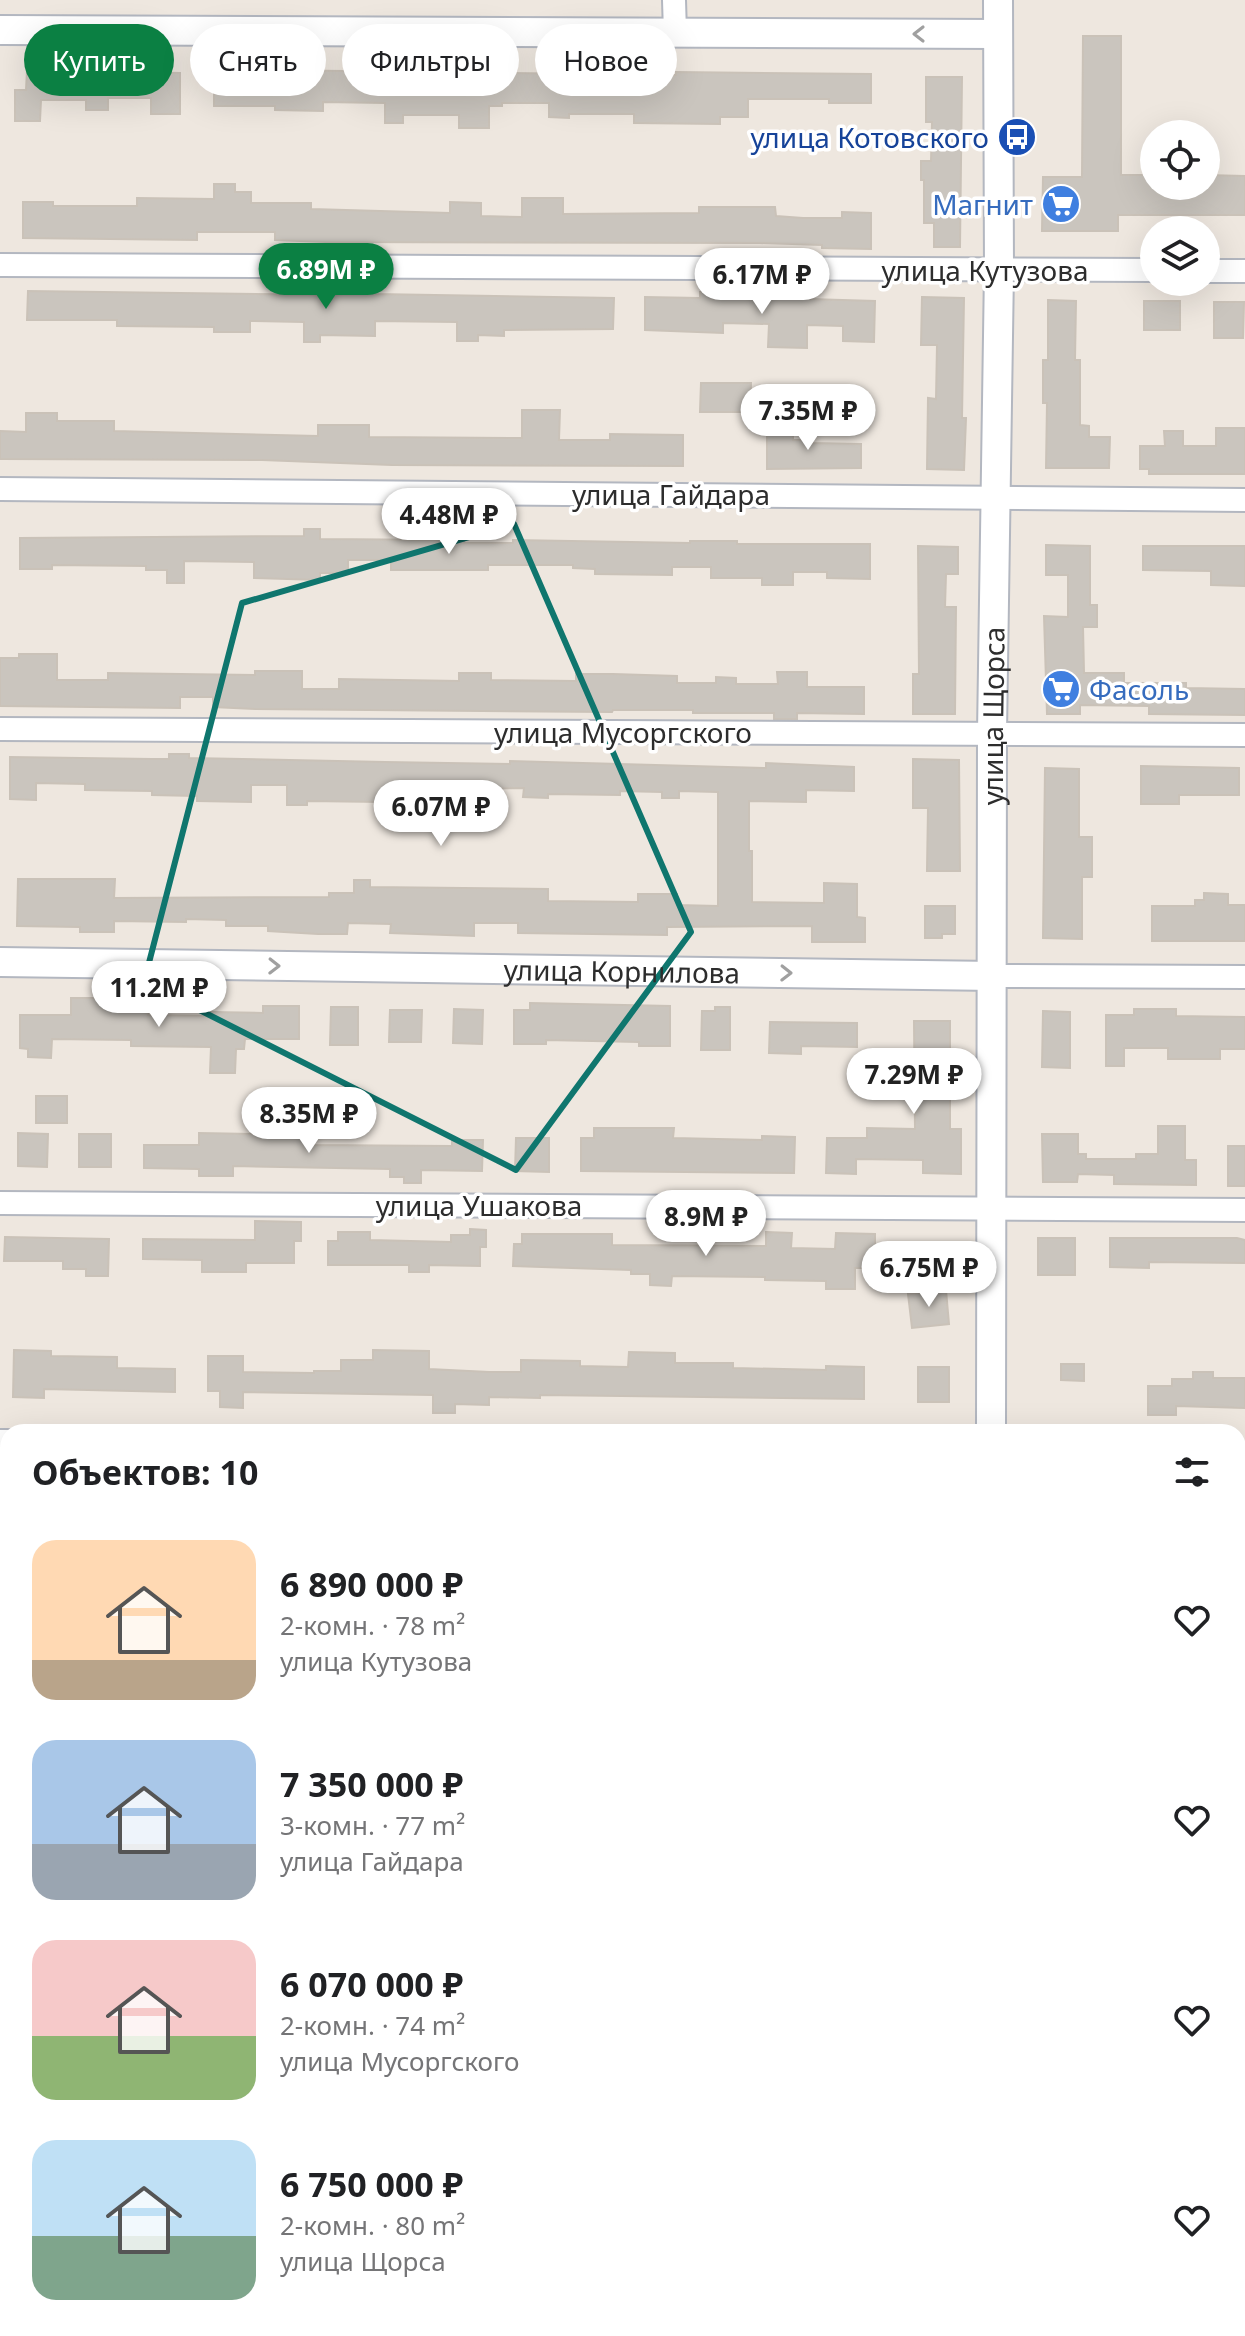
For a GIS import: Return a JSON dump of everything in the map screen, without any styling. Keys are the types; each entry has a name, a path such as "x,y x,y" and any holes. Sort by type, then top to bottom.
{"street":[{"path":"674,0 675,24"},
{"name":"улица Щорса","path":"991,1424 992,733 999,270 998,0"},
{"path":"0,30 535,32"},
{"path":"677,33 997,34"},
{"name":"улица Кутузова","path":"0,265 1140,270"},
{"path":"1220,271 1245,271"},
{"name":"улица Гайдара","path":"0,489 1245,500"},
{"name":"улица Мусоргского","path":"0,729 1245,735"},
{"name":"улица Корнилова","path":"0,962 1245,977"},
{"name":"улица Ушакова","path":"0,1203 1245,1210"}],"highlighted area":[{"path":"514,524 691,932 516,1170 144,982 242,603"}],"building":[{"path":"1083,36 1121,36 1121,175 1140,175 1140,200 1220,200 1220,175 1245,176 1245,215 1118,215 1118,231 1042,231 1043,177 1082,177"},
{"path":"326,71 342,71 342,96 519,96 519,73 535,73 535,96 677,96 677,72 871,74 871,103 829,103 829,99 748,99 748,117 720,117 720,124 634,123 634,114 549,117 549,103 489,106 489,128 459,128 459,115 403,115 403,123 385,123 385,103 323,102 323,111 275,110 275,106 214,106 214,96 326,96"},
{"path":"174,73 180,73 180,114 151,114 151,98 108,98 108,110 86,110 86,100 41,100 40,121 15,121 15,90 24,90 24,96 174,96"},
{"path":"926,77 962,77 960,247 934,247 934,223 924,223 921,161 931,161 932,122 926,122"},
{"path":"214,184 235,184 235,192 251,192 251,203 311,203 311,209 450,213 450,202 481,203 481,216 522,217 522,198 563,198 563,214 699,213 699,207 775,207 776,216 803,218 842,218 842,212 871,213 871,249 760,243 326,242 275,240 275,232 197,232 197,240 23,238 23,202 53,202 53,206 137,206 137,198 214,199"},
{"path":"357,286 375,287 375,294 614,298 613,329 504,330 504,336 478,335 478,341 457,341 457,322 375,321 375,336 320,335 320,342 304,342 304,322 250,321 250,332 214,332 214,327 117,326 117,320 27,320 28,291 334,295 357,294"},
{"path":"775,291 775,298 875,301 874,342 843,341 843,326 807,325 807,348 768,347 769,324 723,323 723,333 645,330 645,297 700,298 700,292"},
{"path":"922,297 964,298 964,470 927,469 928,398 936,399 937,345 921,345"},
{"path":"1048,300 1076,301 1075,360 1080,360 1080,425 1089,426 1089,437 1110,437 1109,468 1046,468 1047,403 1043,403 1043,360 1048,360"},
{"path":"1144,301 1180,301 1180,330 1144,330"},
{"path":"1214,302 1244,302 1243,338 1214,338"},
{"path":"701,383 751,383 750,412 700,412"},
{"path":"522,410 560,410 559,440 610,440 610,434 683,435 683,466 0,459 0,431 26,432 26,413 57,413 57,421 114,421 114,431 318,436 318,425 369,425 369,437 522,438"},
{"path":"767,425 793,425 793,440 861,444 861,468 767,469"},
{"path":"1216,428 1245,428 1245,474 1149,474 1149,469 1140,469 1140,446 1165,446 1164,431 1183,431 1183,446 1216,446"},
{"path":"304,529 320,529 320,539 464,538 464,543 513,543 513,540 870,544 870,579 827,578 827,572 793,572 793,585 762,585 762,578 711,578 711,567 672,567 672,575 595,574 595,569 573,568 573,565 488,565 488,570 391,570 391,560 348,560 348,573 320,573 320,580 254,578 254,562 184,561 184,583 167,583 167,570 146,570 146,566 52,565 52,569 20,569 20,538 304,536"},
{"path":"1046,545 1090,546 1090,605 1097,605 1097,627 1083,627 1084,673 1124,673 1124,683 1186,683 1186,688 1245,689 1245,715 1149,714 1149,706 1080,705 1080,714 1047,714 1044,616 1068,617 1068,575 1046,575"},
{"path":"918,546 958,547 958,574 946,574 945,607 956,607 955,714 913,714 913,674 919,674"},
{"path":"1143,546 1245,546 1245,586 1211,585 1211,571 1143,570"},
{"path":"19,654 57,654 57,680 108,680 108,673 255,675 255,671 302,671 302,689 339,689 339,679 459,681 459,673 491,673 491,680 576,681 576,674 613,674 677,676 677,683 716,683 716,677 736,678 736,684 778,684 777,672 807,672 807,687 864,687 864,714 797,713 797,719 774,719 774,713 693,713 693,710 255,709 213,707 213,697 180,697 180,708 0,706 0,658 19,658"},
{"path":"169,754 189,754 189,758 385,762 510,764 510,761 766,768 766,763 854,767 854,791 806,790 806,802 749,801 752,902 824,903 824,883 857,884 857,917 865,918 865,942 812,942 812,926 667,927 667,935 518,933 518,923 474,923 474,936 390,933 391,924 348,923 347,934 318,934 268,931 268,926 226,926 226,920 186,919 186,922 114,921 114,932 80,932 80,927 17,926 18,879 115,879 114,898 329,897 329,893 354,893 354,880 370,880 370,887 548,889 548,901 638,902 638,894 677,894 677,905 718,906 718,792 679,791 679,798 662,798 662,792 620,791 620,795 548,794 548,798 523,797 524,788 432,789 432,799 401,799 401,806 384,806 384,802 307,801 307,805 287,805 287,785 251,785 251,802 197,801 197,796 152,795 152,791 85,790 85,784 36,783 36,800 10,799 10,757 169,759"},
{"path":"913,759 959,760 960,871 927,871 928,808 913,808"},
{"path":"1141,766 1239,768 1239,795 1179,795 1179,804 1141,804"},
{"path":"1045,768 1079,769 1079,837 1092,837 1092,877 1082,877 1082,939 1043,938"},
{"path":"1204,893 1228,894 1228,905 1245,905 1245,941 1152,941 1152,906 1195,906 1195,900 1204,900"},
{"path":"925,906 955,906 955,934 925,938"},
{"path":"71,998 115,998 115,1008 148,1008 148,1015 263,1013 263,1006 299,1006 299,1039 245,1039 244,1049 236,1049 235,1073 210,1073 211,1047 131,1046 131,1040 52,1039 51,1058 28,1057 28,1049 20,1048 20,1015 71,1015"},
{"path":"530,1003 670,1006 670,1046 639,1046 639,1042 546,1040 546,1044 514,1044 514,1010 530,1010"},
{"path":"331,1007 358,1007 358,1045 330,1045"},
{"path":"715,1007 730,1007 730,1050 701,1050 702,1011 715,1011"},
{"path":"454,1009 483,1010 482,1044 453,1043"},
{"path":"1134,1009 1176,1009 1176,1016 1245,1017 1245,1049 1220,1049 1220,1059 1168,1059 1168,1048 1124,1048 1124,1066 1106,1066 1106,1015 1134,1015"},
{"path":"390,1010 422,1010 421,1042 389,1042"},
{"path":"1043,1011 1070,1012 1070,1068 1042,1067"},
{"path":"914,1021 950,1021 950,1129 961,1129 961,1174 923,1173 923,1160 856,1159 856,1174 826,1173 827,1138 867,1138 867,1128 915,1129"},
{"path":"770,1022 857,1023 857,1047 801,1046 801,1054 769,1053"},
{"path":"36,1096 67,1096 67,1123 36,1123"},
{"path":"253,1124 281,1124 281,1129 306,1129 306,1145 452,1146 452,1140 483,1140 482,1171 421,1170 421,1183 404,1183 404,1177 390,1177 390,1169 233,1166 233,1176 199,1176 199,1169 144,1168 144,1145 199,1145 199,1133 253,1134"},
{"path":"1158,1126 1185,1126 1185,1160 1196,1160 1196,1185 1114,1184 1114,1175 1078,1174 1077,1182 1043,1182 1042,1134 1078,1134 1078,1154 1086,1154 1086,1159 1136,1159 1136,1154 1158,1154"},
{"path":"594,1128 674,1128 673,1138 762,1140 762,1136 795,1137 794,1173 581,1171 581,1138 594,1138"},
{"path":"18,1133 48,1134 47,1167 18,1166"},
{"path":"79,1134 111,1134 111,1167 79,1167"},
{"path":"516,1138 549,1138 549,1172 515,1171"},
{"path":"1228,1146 1245,1146 1245,1186 1228,1186"},
{"path":"255,1221 301,1222 301,1241 294,1241 294,1263 246,1263 246,1272 202,1272 202,1260 143,1259 143,1239 255,1240"},
{"path":"470,1229 486,1230 486,1247 480,1247 480,1266 429,1265 429,1272 409,1272 409,1265 328,1265 328,1241 338,1241 338,1232 370,1232 370,1240 451,1242 451,1235 470,1235"},
{"path":"766,1232 792,1233 791,1248 835,1249 836,1233 875,1234 875,1250 883,1250 883,1268 855,1268 855,1289 826,1289 826,1281 765,1280 765,1277 672,1276 671,1286 650,1285 650,1274 631,1274 631,1270 513,1266 514,1244 522,1244 522,1234 612,1234 612,1245 766,1246"},
{"path":"5,1237 109,1239 108,1276 86,1276 86,1269 63,1269 63,1261 4,1261"},
{"path":"1038,1238 1075,1238 1075,1275 1038,1275"},
{"path":"1110,1238 1237,1238 1245,1240 1245,1263 1149,1262 1149,1268 1110,1267"},
{"path":"946,1290 949,1324 912,1328 908,1294"},
{"path":"14,1350 51,1351 51,1356 117,1357 117,1368 175,1369 175,1392 44,1389 44,1398 13,1397"},
{"path":"373,1350 429,1351 429,1369 489,1372 521,1372 521,1360 580,1361 580,1366 628,1367 629,1352 675,1353 675,1363 733,1363 733,1368 826,1370 826,1366 864,1367 864,1399 540,1395 540,1398 489,1397 489,1405 455,1404 455,1413 433,1413 433,1395 243,1392 243,1408 220,1407 220,1391 208,1391 208,1356 243,1356 243,1372 314,1373 341,1371 341,1360 373,1360"},
{"path":"1061,1364 1084,1364 1084,1381 1061,1380"},
{"path":"918,1367 949,1367 949,1402 918,1402"},
{"path":"1193,1372 1213,1372 1213,1378 1245,1378 1245,1408 1176,1406 1176,1415 1148,1415 1148,1386 1172,1386 1172,1379 1193,1379"}],"place":[{"name":"улица Котовского","path":"1017,137"},
{"name":"Магнит","path":"1061,204"},
{"name":"Фасоль","path":"1061,689"}]}
